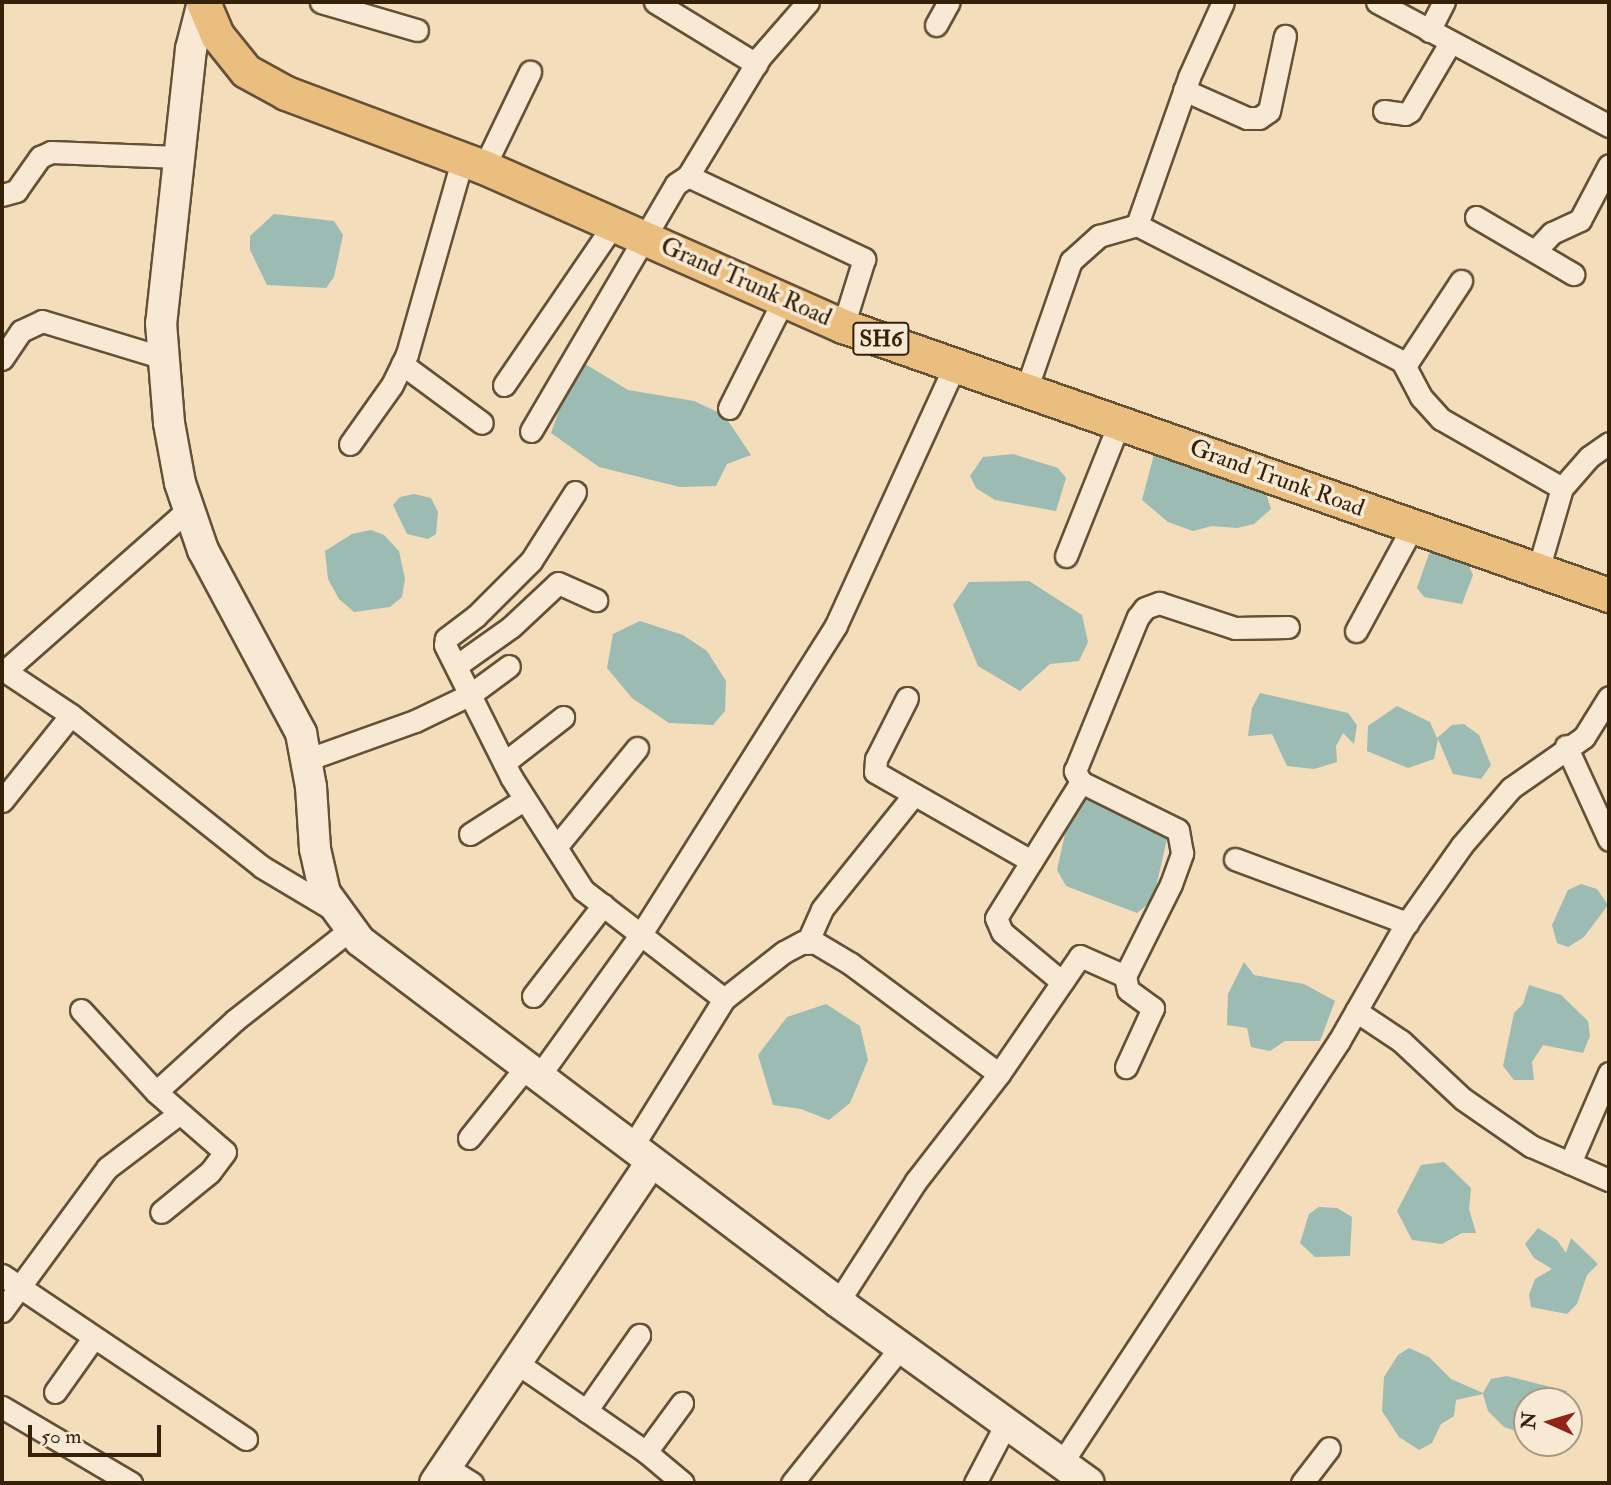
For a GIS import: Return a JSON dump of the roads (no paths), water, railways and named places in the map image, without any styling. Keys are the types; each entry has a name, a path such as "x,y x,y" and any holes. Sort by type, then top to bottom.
{"main road":[{"path":"203,2 191,49 161,323 169,423 189,509 203,550 301,733 322,883 360,940 838,1302 1089,1483"},
{"name":"Grand Trunk Road","path":"203,2 217,35 233,56 265,83 473,162 648,237 843,326 1120,421 1609,595"},
{"path":"440,1475 517,1363 642,1155"}],"street":[{"path":"321,2 417,30"},
{"path":"655,2 755,64"},
{"path":"531,431 648,237 676,184 688,176 755,64 808,2"},
{"path":"936,25 949,2"},
{"path":"1138,225 1184,90 1223,2"},
{"path":"1377,2 1609,126"},
{"path":"1429,31 1444,2"},
{"path":"1184,90 1247,118 1259,118 1269,111 1285,36"},
{"path":"1384,111 1405,114 1410,111 1450,43"},
{"path":"350,444 402,364 473,162 530,72"},
{"path":"2,195 16,191 40,157 51,152 178,157"},
{"path":"1535,251 1552,233 1580,220 1609,165"},
{"path":"688,176 864,259 843,326"},
{"path":"1476,217 1573,274"},
{"path":"503,385 614,224"},
{"path":"1026,390 1071,261 1099,236 1138,225 1386,352 1405,366 1420,397 1441,419 1562,488"},
{"path":"1405,366 1461,281"},
{"path":"729,408 784,299"},
{"path":"2,359 21,331 42,321 164,358"},
{"path":"402,364 482,423"},
{"path":"469,1138 532,1072 641,934 836,625 955,365"},
{"path":"1066,556 1120,421"},
{"path":"1538,570 1562,488 1589,457 1609,443"},
{"path":"575,492 531,561 476,616 446,639 456,666 504,763 583,890 724,999"},
{"path":"156,1092 346,922 211,829 71,715 3,670 189,509"},
{"path":"1356,631 1413,526"},
{"path":"456,666 511,627 558,583 596,600"},
{"path":"1126,1067 1153,1008 1128,990 1125,976 1182,853 1178,831 1081,782 1075,771 1145,608 1159,603 1235,628 1288,627"},
{"path":"306,760 415,721 471,694 509,666"},
{"path":"1061,1464 1356,1011 1407,923 1462,845 1511,788 1566,747 1584,737 1609,696"},
{"path":"907,698 876,759 875,772 1031,861"},
{"path":"2,801 71,715"},
{"path":"504,763 563,717"},
{"path":"1566,747 1609,840"},
{"path":"556,847 637,748"},
{"path":"1062,982 997,924 997,914 1081,782"},
{"path":"642,1155 724,999 785,952 807,943 822,909 913,796"},
{"path":"470,834 525,799"},
{"path":"1235,859 1407,923"},
{"path":"533,996 603,905"},
{"path":"807,943 851,964 999,1074"},
{"path":"838,1302 916,1181 999,1074 1080,956 1125,976"},
{"path":"81,1010 156,1092 225,1152 210,1172 161,1212"},
{"path":"1356,1011 1401,1041 1463,1099 1531,1146 1609,1180"},
{"path":"1570,1163 1609,1073"},
{"path":"2,1311 107,1168 180,1113"},
{"path":"2,1275 246,1439"},
{"path":"586,1411 639,1335"},
{"path":"55,1392 94,1337"},
{"path":"792,1483 900,1348"},
{"path":"517,1363 646,1452 683,1483"},
{"path":"646,1452 682,1403"},
{"path":"2,1407 131,1483"},
{"path":"975,1483 1006,1424"},
{"path":"1302,1483 1329,1448"},
{"path":"440,1475 472,1483"}],"water":[{"path":"274,214 334,221 343,235 334,277 326,288 267,285 250,250 250,236"},
{"path":"577,359 628,390 694,401 724,415 751,455 727,464 716,486 680,487 599,467 551,433"},
{"path":"1156,447 1263,484 1271,509 1254,524 1237,528 1212,526 1193,531 1168,522 1142,500"},
{"path":"1013,454 1058,468 1066,478 1056,511 995,500 976,488 970,476 983,457"},
{"path":"414,494 431,498 438,512 436,534 428,539 407,534 393,505 400,497"},
{"path":"371,530 384,535 399,551 405,579 402,597 390,607 354,612 339,599 328,579 325,551 352,534"},
{"path":"1431,548 1467,562 1473,575 1462,604 1424,597 1417,588"},
{"path":"1029,581 1082,615 1088,642 1079,661 1050,664 1020,691 978,666 953,605 969,582"},
{"path":"640,621 683,635 707,651 726,681 725,711 713,725 669,723 632,698 607,668 613,634"},
{"path":"1260,693 1348,713 1357,725 1354,744 1343,733 1336,746 1337,762 1314,769 1287,766 1272,734 1248,736 1252,708"},
{"path":"1397,706 1430,722 1437,738 1452,725 1464,724 1479,735 1491,765 1481,779 1453,774 1438,739 1434,759 1408,768 1367,751 1368,726"},
{"path":"1093,794 1161,825 1167,839 1153,900 1137,913 1066,886 1057,870 1072,802"},
{"path":"1581,884 1597,889 1608,905 1584,937 1568,947 1557,943 1552,925 1568,890"},
{"path":"1244,962 1254,975 1304,984 1335,1001 1320,1041 1285,1041 1270,1051 1251,1047 1247,1028 1227,1025 1228,994"},
{"path":"1529,985 1561,995 1588,1021 1590,1036 1583,1053 1543,1045 1532,1062 1534,1080 1514,1080 1503,1066 1514,1013 1523,1004"},
{"path":"826,1004 860,1026 868,1060 850,1103 829,1120 801,1109 773,1105 758,1055 787,1017"},
{"path":"1444,1162 1471,1188 1469,1209 1476,1233 1462,1233 1442,1244 1412,1240 1397,1211 1421,1165"},
{"path":"1319,1207 1337,1208 1352,1217 1350,1256 1315,1257 1300,1243 1309,1214"},
{"path":"1538,1228 1557,1240 1566,1253 1571,1238 1598,1264 1587,1275 1577,1304 1567,1314 1531,1307 1529,1295 1535,1279 1552,1269 1534,1258 1525,1244"},
{"path":"1409,1348 1429,1357 1451,1379 1483,1393 1491,1379 1507,1376 1551,1387 1513,1387 1513,1430 1504,1427 1488,1411 1483,1394 1456,1400 1454,1416 1441,1424 1432,1443 1419,1450 1399,1437 1382,1411 1384,1377 1398,1355"}]}
